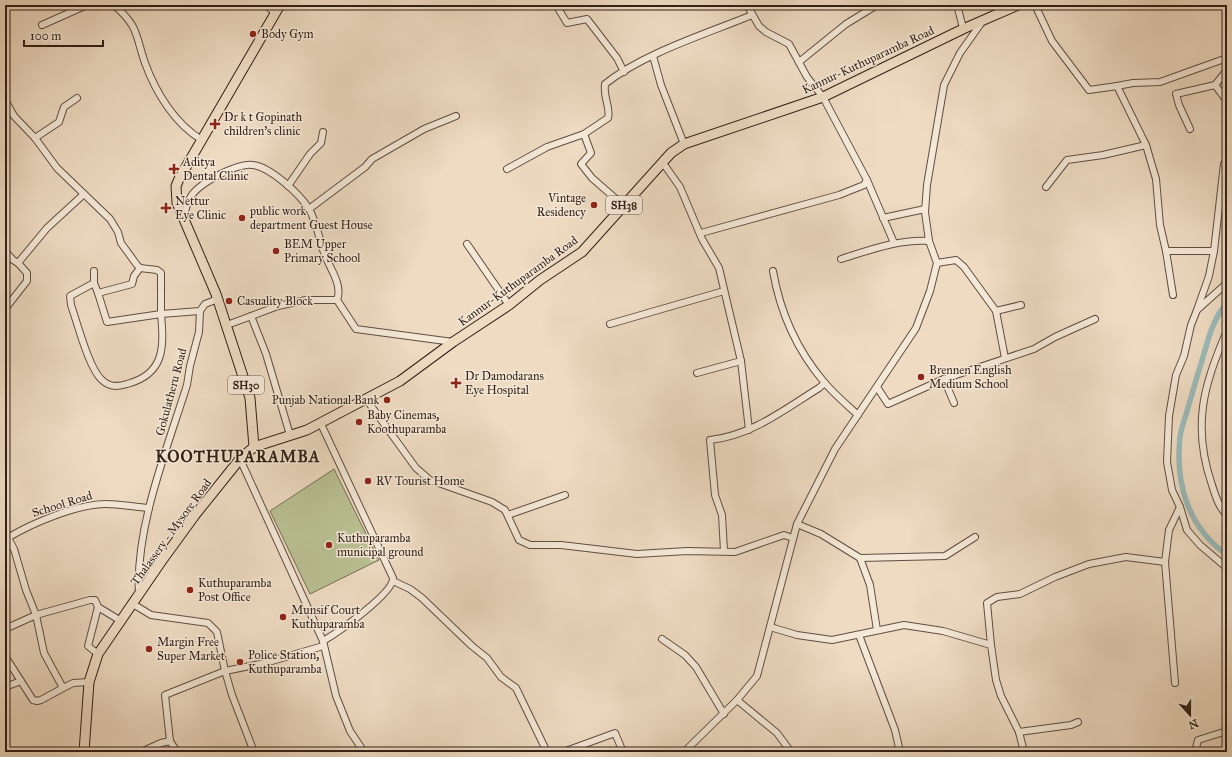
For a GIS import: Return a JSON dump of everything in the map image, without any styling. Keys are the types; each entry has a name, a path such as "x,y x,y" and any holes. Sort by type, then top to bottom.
{"main road":[{"name":"Kannur-Kuthuparamba Road","path":"254,447 321,424 400,381 453,342 509,305 540,280 582,252 671,153 684,144 823,97 963,28 982,22 1018,5"},
{"name":"SH30","path":"254,447 250,398 218,299 183,219 176,198 177,182 278,9"},
{"name":"Thalassery - Mysore Road","path":"84,752 89,682 98,654 163,559 240,459 254,447"}],"street":[{"path":"42,25 87,5"},
{"path":"114,5 134,26 148,69 159,94 182,126 202,140"},
{"path":"265,5 278,9"},
{"path":"556,5 567,23 587,19 617,58 624,72"},
{"path":"747,5 752,15 766,32 789,44 807,78 823,97 867,180 894,243"},
{"path":"799,62 846,24 877,5"},
{"path":"957,5 963,28"},
{"path":"1035,5 1052,41 1088,90 1133,83 1160,82 1226,60"},
{"path":"507,169 547,147 584,134 608,118 609,115 603,93 605,84 624,72 653,56 752,15"},
{"path":"684,752 724,714 758,676 797,524 835,449 916,328 930,290 937,263 930,241 925,209 927,185 944,85 960,53 982,22"},
{"path":"653,56 661,85 684,144"},
{"path":"1190,129 1179,105 1176,94 1215,85 1227,70"},
{"path":"1215,85 1227,101"},
{"path":"1117,86 1146,145 1156,179 1160,225 1173,295"},
{"path":"35,138 59,122 64,107 77,98"},
{"path":"5,100 14,116 35,138 57,168 110,219 118,232 121,243 140,268 157,270 161,273 161,352 153,371 131,384 120,386 109,385 94,372 71,305 70,296 73,293 94,283"},
{"path":"309,209 365,167 372,159 424,129 456,116"},
{"path":"288,186 310,154 321,144 323,132"},
{"path":"584,134 591,153 581,164 592,178 624,206"},
{"path":"1046,187 1067,160 1103,155 1146,145"},
{"path":"1227,160 1224,164 1214,251 1209,276 1191,325 1184,356 1176,375 1169,416 1168,462 1172,490 1180,507 1187,530 1200,545 1227,568"},
{"path":"663,163 680,187 701,233 702,239 719,268 741,361 749,430"},
{"path":"183,219 190,197 196,191 221,174 235,168 252,164 266,169 280,178 309,209 324,254 338,286 340,293 337,300"},
{"path":"701,233 839,195 864,185 867,180"},
{"path":"18,263 47,228 84,194"},
{"path":"883,218 925,209"},
{"path":"841,259 894,243 917,240 930,241"},
{"path":"467,244 509,305"},
{"path":"5,251 27,272 28,281 5,309"},
{"path":"1166,251 1214,251"},
{"path":"937,263 956,260 964,267 996,311 1006,358"},
{"path":"98,293 132,284 134,276 140,268"},
{"path":"94,271 94,283 107,322 161,314 200,311 205,304 218,299"},
{"path":"773,271 792,336 824,384 858,415"},
{"path":"1197,310 1227,283"},
{"path":"610,324 724,291"},
{"path":"227,325 278,306 306,300 337,300"},
{"path":"337,300 356,329 453,342"},
{"path":"996,311 1021,305"},
{"name":"Gokulatheru Road","path":"139,596 137,574 149,508 187,385 190,366 199,332 200,311"},
{"path":"251,316 266,354 290,435"},
{"path":"877,387 888,404 944,379 1034,349 1055,337 1094,320"},
{"path":"1227,331 1206,388 1201,417 1207,467 1218,500 1227,515"},
{"path":"697,374 741,361"},
{"path":"944,379 954,403"},
{"path":"724,551 722,515 715,494 710,440 728,438 749,430 812,393 824,384"},
{"path":"366,399 416,468 430,480 492,502 505,510 518,540 530,545 561,544 637,554 686,551 735,552 784,535 793,538"},
{"path":"177,752 170,742 165,695 225,672 279,659 323,643 358,617 390,587 393,581 321,424"},
{"path":"240,459 323,643 336,696 350,731 364,752"},
{"path":"508,515 565,495"},
{"name":"School Road","path":"7,534 86,506 112,504 149,508"},
{"path":"1175,683 1165,562 1169,530 1180,507"},
{"path":"797,524 821,534 860,558 927,555 946,556 975,537"},
{"path":"7,534 36,615 44,653 63,688"},
{"path":"1024,752 1019,732 1001,696 996,680 987,603 997,597 1020,594 1055,577 1089,564 1126,557 1165,562"},
{"path":"860,558 870,585 877,630"},
{"path":"393,581 410,589 422,598 472,646 487,658 501,677 516,688 546,750 549,752"},
{"path":"5,629 36,615 83,601 95,600 98,608 88,646 98,654"},
{"path":"133,604 151,615 208,623 216,632 232,695 254,752"},
{"path":"98,608 121,621"},
{"path":"770,627 832,640 877,630 904,626 924,627 991,645"},
{"path":"859,635 894,730 900,752"},
{"path":"662,639 684,655 696,667 724,714"},
{"path":"5,656 33,700 37,702 73,683 89,682"},
{"path":"5,687 21,682"},
{"path":"737,700 777,733 791,752"},
{"path":"1019,732 1071,725 1078,722"},
{"path":"1195,752 1198,740 1227,731"},
{"path":"563,752 615,733 623,752"},
{"path":"141,752 162,743 170,742"}],"green space":[{"name":"Kuthuparamba municipal ground","path":"334,469 379,560 310,594 270,511"}],"waterway":[{"path":"1227,303 1217,316 1208,340 1181,430 1179,454 1182,488 1194,518 1202,531 1227,555"}],"place":[{"name":"Body Gym","path":"253,34"},
{"name":"Dr k t Gopinath children’s clinic","path":"215,124"},
{"name":"Aditya Dental Clinic","path":"174,169"},
{"name":"Vintage Residency","path":"594,205"},
{"name":"Nettur Eye Clinic","path":"166,208"},
{"name":"public work department Guest House","path":"242,218"},
{"name":"BEM Upper Primary School","path":"276,251"},
{"name":"Casuality Block","path":"229,301"},
{"name":"Brennen English Medium School","path":"921,377"},
{"name":"Dr Damodarans Eye Hospital","path":"456,383"},
{"name":"Punjab National Bank","path":"387,400"},
{"name":"Baby Cinemas, Koothuparamba","path":"359,422"},
{"name":"RV Tourist Home","path":"368,481"},
{"name":"Kuthuparamba municipal ground","path":"329,545"},
{"name":"Kuthuparamba Post Office","path":"190,590"},
{"name":"Munsif Court Kuthuparamba","path":"283,617"},
{"name":"Margin Free Super Market","path":"149,649"},
{"name":"Police Station, Kuthuparamba","path":"240,662"}],"district":[{"name":"KOOTHUPARAMBA","path":"238,456"}]}
